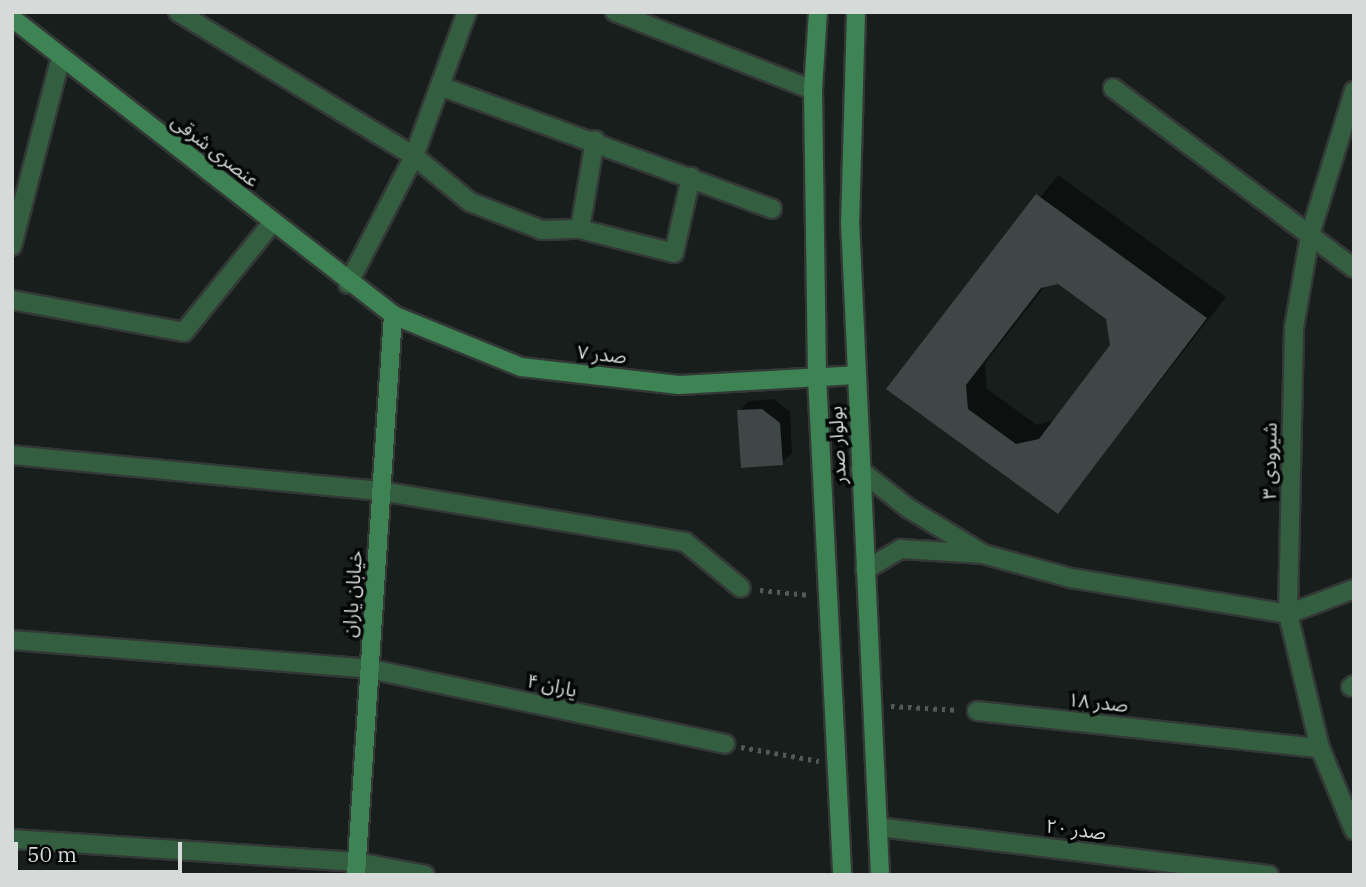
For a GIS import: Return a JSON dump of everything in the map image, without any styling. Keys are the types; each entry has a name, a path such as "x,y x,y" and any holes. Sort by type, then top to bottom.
{"main road":[{"name":"بولوار صدر","path":"818,12 813,90 817,377 842,875"},
{"name":"بولوار صدر","path":"856,12 850,221 880,875"},
{"name":"عنصری شرقی","path":"12,18 348,284 393,315"},
{"name":"صدر ۷","path":"393,315 521,367 679,384 856,375"},
{"name":"خیابان یاران","path":"356,869 393,315"}],"street":[{"path":"178,12 414,156 470,201 542,230 580,229 674,253 691,177"},
{"path":"348,284 414,156 467,12"},
{"path":"625,14 813,90"},
{"path":"13,242 61,57"},
{"path":"440,86 595,140 772,209"},
{"path":"1114,88 1354,268"},
{"name":"شیرودی ۳","path":"1354,91 1349,120 1310,235 1294,328 1288,614 1320,748 1354,830"},
{"path":"580,229 595,140"},
{"path":"12,300 184,332 272,223"},
{"path":"12,455 381,491 685,542 741,588"},
{"path":"860,470 908,508 983,554"},
{"path":"865,570 901,549 983,554 1071,578 1288,614 1354,589"},
{"name":"یاران ۴","path":"12,640 370,669 725,744"},
{"name":"صدر ۱۸","path":"977,711 1320,748"},
{"name":"صدر ۲۰","path":"878,827 1269,875"},
{"path":"13,842 425,875"}],"path":[{"path":"741,588 828,597"},
{"path":"871,705 977,711"},
{"path":"725,744 837,765"}],"building":[{"path":"1036,194 1207,318 1058,514 886,389","holes":["1058,284 1106,319 1110,345 1039,439 1016,444 968,409 966,385 1041,288"]},
{"path":"762,409 780,423 783,465 741,468 737,410"}]}
